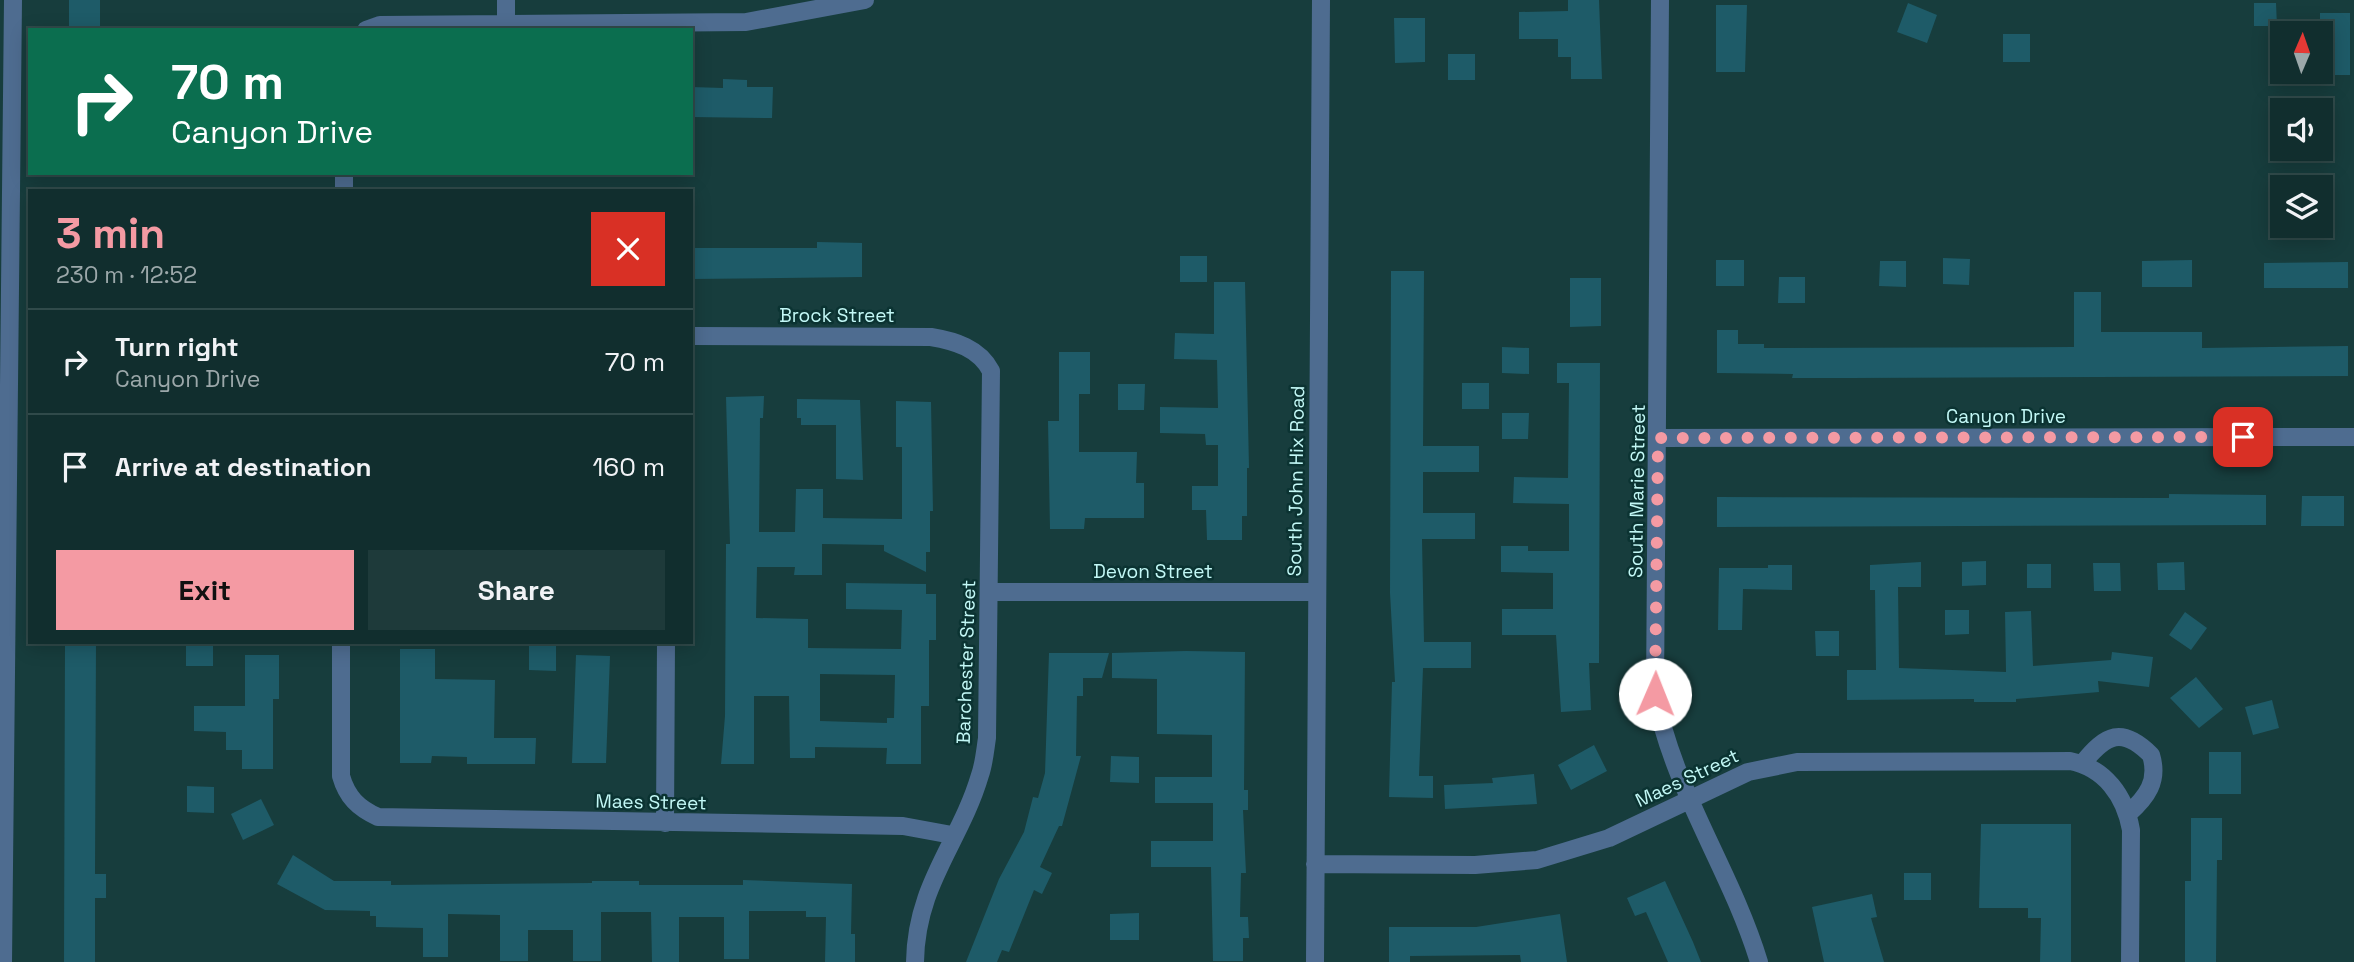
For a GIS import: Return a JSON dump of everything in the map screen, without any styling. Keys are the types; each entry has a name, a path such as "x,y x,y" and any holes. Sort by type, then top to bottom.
{"street":[{"path":"3,962 5,322 13,0"},
{"path":"506,0 506,23"},
{"path":"371,28 380,24 747,22 865,0"},
{"name":"South John Hix Road","path":"1315,962 1321,0"},
{"name":"South Marie Street","path":"1660,0 1655,694 1662,731 1759,962"},
{"name":"Brock Street","path":"693,336 931,337 952,340 978,354"},
{"name":"Barchester Street","path":"915,962 921,913 952,835 981,774 987,738 992,382 987,364 978,354"},
{"name":"Canyon Drive","path":"1658,438 2354,437"},
{"name":"Devon Street","path":"990,592 1316,592"},
{"name":"Maes Street","path":"341,644 341,776 346,792 365,811 392,820 903,826 952,835"},
{"path":"665,823 666,644"},
{"path":"2128,814 2144,799 2154,780 2151,755 2130,738 2117,736 2097,746 2082,764 2108,779 2128,814 2131,830 2130,962"},
{"name":"Maes Street","path":"1315,864 1475,865 1537,860 1609,838 1688,798 1748,772 1797,762 2082,764"}],"building":[{"path":"69,0 100,0 100,28 69,28"},
{"path":"1568,0 1599,0 1602,79 1571,79 1571,57 1558,57 1558,39 1519,39 1519,12 1568,11"},
{"path":"1908,3 1937,15 1927,43 1897,32"},
{"path":"2254,3 2276,3 2277,21 2270,21 2270,26 2254,26"},
{"path":"1716,5 1747,5 1745,72 1716,72"},
{"path":"2320,13 2350,13 2350,75 2333,75 2333,21 2320,21"},
{"path":"1394,18 1425,18 1425,62 1395,63"},
{"path":"2003,34 2030,34 2030,62 2003,62"},
{"path":"1448,54 1475,54 1475,80 1448,80"},
{"path":"723,79 747,80 747,87 773,87 772,118 693,117 693,87 723,88"},
{"path":"817,242 862,243 862,277 693,279 693,248 817,248"},
{"path":"1180,256 1207,256 1207,282 1180,282"},
{"path":"1943,258 1970,259 1969,285 1943,284"},
{"path":"1716,260 1744,260 1744,286 1716,286"},
{"path":"2192,260 2192,287 2142,287 2142,261"},
{"path":"1880,261 1906,261 1906,287 1879,286"},
{"path":"2348,262 2348,288 2264,288 2264,263"},
{"path":"1391,271 1424,271 1423,446 1479,446 1479,472 1423,472 1423,513 1475,513 1475,539 1422,539 1424,642 1471,642 1471,668 1423,668 1419,776 1433,776 1433,798 1389,797 1392,682 1395,682 1390,593"},
{"path":"1779,277 1805,277 1805,303 1778,303"},
{"path":"1570,278 1601,278 1601,326 1570,327"},
{"path":"1214,282 1245,282 1249,468 1247,516 1242,516 1242,540 1207,540 1206,510 1192,510 1192,486 1218,486 1218,445 1206,445 1205,434 1160,433 1160,407 1218,408 1217,360 1174,359 1175,333 1214,334"},
{"path":"2074,292 2101,292 2101,332 2202,332 2202,348 2348,346 2348,376 1792,378 1793,374 1717,373 1717,330 1738,330 1738,344 1764,344 1764,348 2074,347"},
{"path":"1502,347 1529,348 1529,374 1502,373"},
{"path":"1059,352 1090,352 1090,394 1079,394 1079,452 1137,452 1136,483 1144,483 1144,518 1085,518 1084,529 1050,529 1048,421 1059,421"},
{"path":"1557,363 1600,363 1599,663 1589,663 1591,710 1561,712 1556,635 1502,635 1502,609 1553,609 1553,573 1501,572 1501,546 1528,546 1528,551 1569,551 1569,504 1513,503 1514,477 1568,478 1569,383 1557,383"},
{"path":"1462,383 1489,383 1489,409 1462,409"},
{"path":"1118,384 1145,384 1144,410 1118,410"},
{"path":"764,396 763,418 760,418 759,532 795,532 796,489 823,489 823,518 902,519 902,447 896,447 896,401 931,402 933,511 930,511 930,552 926,552 926,572 884,551 884,545 822,544 822,575 794,575 795,567 757,567 756,618 808,619 808,648 901,649 902,610 846,609 846,583 926,584 926,594 936,594 936,640 929,640 929,706 921,706 921,764 886,764 887,748 815,747 815,758 790,758 789,696 754,696 754,764 721,764 725,716 726,544 730,544 726,397","holes":["820,674 895,675 894,718 887,718 887,723 820,721"]},
{"path":"797,399 860,400 863,480 836,479 836,425 801,425 801,418 797,418"},
{"path":"1502,413 1529,413 1528,439 1502,439"},
{"path":"2169,494 2266,495 2266,525 1717,527 1717,497 2169,498"},
{"path":"2302,496 2344,496 2344,526 2301,526"},
{"path":"1986,561 1986,585 1962,586 1962,562"},
{"path":"1921,562 1921,587 1898,587 1899,668 2006,672 2005,612 2031,611 2033,666 2111,660 2112,652 2153,657 2149,687 2098,681 2099,692 2016,699 2016,702 1974,702 1974,699 1847,700 1847,670 1876,670 1875,590 1870,590 1870,565"},
{"path":"2184,562 2185,590 2158,590 2157,563"},
{"path":"2093,563 2120,563 2121,591 2094,591"},
{"path":"2027,564 2051,564 2051,588 2027,588"},
{"path":"1768,565 1792,565 1792,590 1743,589 1742,630 1718,630 1719,568 1768,568"},
{"path":"1945,610 1969,610 1969,634 1945,635"},
{"path":"2185,612 2207,628 2191,650 2169,635"},
{"path":"1815,631 1839,631 1839,656 1816,656"},
{"path":"65,644 96,644 95,874 106,874 106,898 95,898 95,962 64,962"},
{"path":"186,644 213,644 213,666 186,666"},
{"path":"529,644 556,645 556,671 529,670"},
{"path":"400,649 435,649 435,679 495,680 494,738 536,738 535,764 467,764 467,757 432,756 431,763 400,763"},
{"path":"1245,652 1244,790 1248,790 1248,810 1243,810 1246,873 1241,873 1240,917 1248,917 1249,938 1243,938 1243,961 1213,961 1211,867 1151,867 1151,841 1213,841 1213,803 1155,803 1155,777 1212,777 1212,735 1157,734 1157,679 1112,678 1112,653"},
{"path":"1049,653 1109,653 1102,678 1083,678 1083,696 1077,696 1076,756 1081,756 1062,826 1059,826 1040,867 1052,873 1042,894 1034,890 1009,952 1002,950 997,962 966,962 999,879 1024,832 1033,797 1038,798 1045,773"},
{"path":"245,655 279,655 279,699 273,699 273,769 242,769 242,750 226,750 226,732 194,731 194,706 245,706"},
{"path":"576,655 610,656 606,763 572,763"},
{"path":"2196,677 2223,709 2199,728 2170,698"},
{"path":"2272,700 2279,728 2253,735 2245,707"},
{"path":"1594,745 1607,771 1571,790 1558,765"},
{"path":"2209,752 2241,752 2241,794 2209,794"},
{"path":"1111,756 1139,757 1139,783 1110,782"},
{"path":"1534,774 1537,804 1445,809 1444,785 1493,783 1492,778"},
{"path":"187,786 214,787 214,813 187,812"},
{"path":"261,799 274,825 243,840 231,814"},
{"path":"2191,818 2222,818 2222,860 2217,860 2216,962 2185,962 2185,881 2191,881"},
{"path":"1981,824 2071,824 2071,962 2040,962 2041,918 2028,918 2028,908 1979,908"},
{"path":"293,855 334,881 391,881 391,885 639,881 639,885 743,885 743,880 852,884 851,934 855,934 855,962 825,962 826,917 806,917 806,911 749,911 749,959 724,959 724,917 679,917 679,962 652,962 651,912 601,912 601,961 573,961 573,930 528,930 528,961 500,961 500,915 448,914 448,957 423,957 423,928 376,927 376,916 370,916 370,911 325,910 277,884"},
{"path":"1904,873 1931,873 1931,900 1904,900"},
{"path":"1665,881 1701,962 1668,962 1646,912 1635,916 1627,898"},
{"path":"1872,894 1877,917 1871,918 1884,962 1824,962 1812,907"},
{"path":"1139,913 1139,940 1110,940 1110,914"},
{"path":"1560,914 1567,962 1521,962 1520,955 1410,956 1410,962 1389,962 1389,927 1476,927"}],"route":[{"path":"1655,694 1658,438 2243,437"}]}
